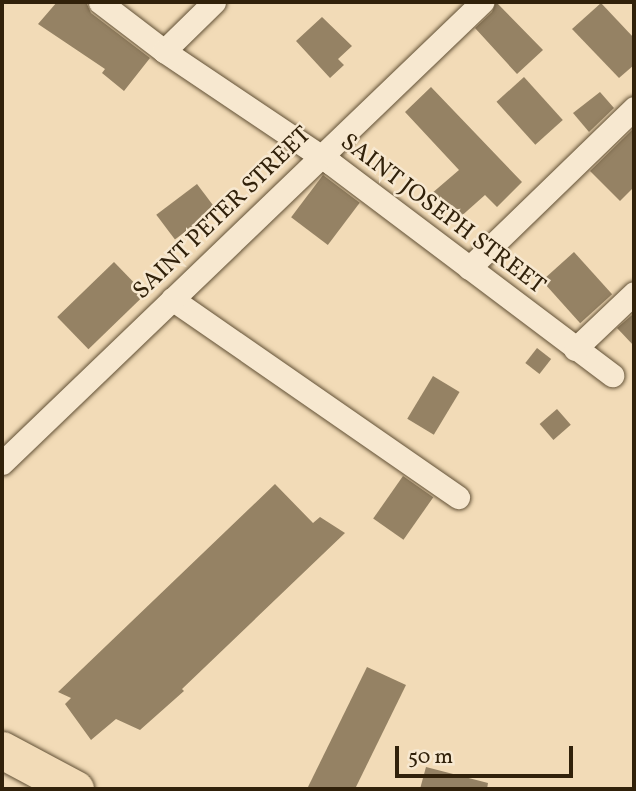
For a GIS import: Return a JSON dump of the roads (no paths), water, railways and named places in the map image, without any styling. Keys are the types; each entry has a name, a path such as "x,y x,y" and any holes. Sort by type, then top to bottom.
{"highway":[{"path":"2,750 75,789"}],"street":[{"name":"SAINT JOSEPH STREET","path":"100,2 164,51 321,156 612,375"},
{"path":"164,51 214,2"},
{"name":"SAINT PETER STREET","path":"2,463 482,2"},
{"path":"469,268 634,108"},
{"path":"575,349 634,293"},
{"path":"172,299 458,497"}]}
